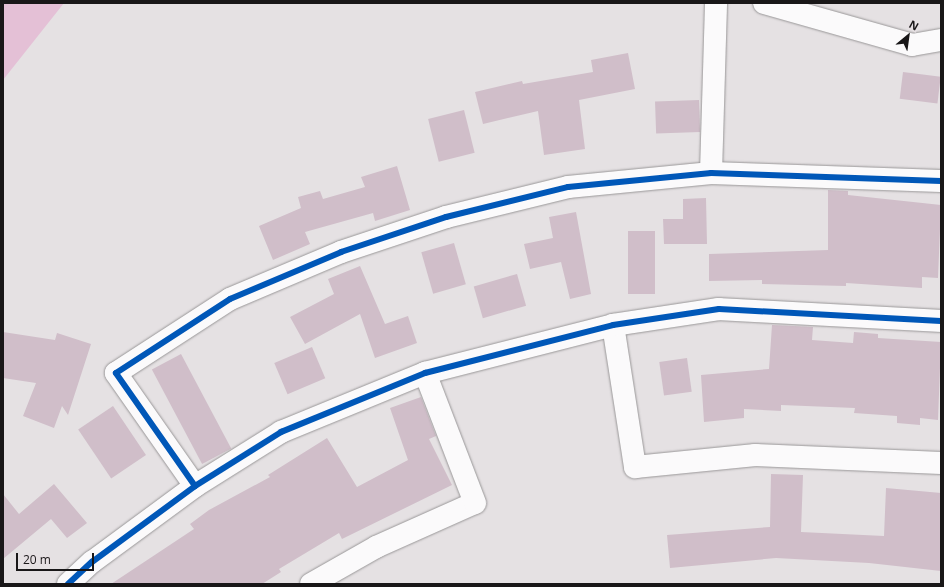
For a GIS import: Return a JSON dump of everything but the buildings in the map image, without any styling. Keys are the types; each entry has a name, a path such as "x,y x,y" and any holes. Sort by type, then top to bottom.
{"street":[{"path":"711,173 716,3"},
{"path":"764,3 912,45 941,40"},
{"path":"195,486 116,373 230,299 341,252 446,217 568,187 711,173 941,181"},
{"path":"68,584 92,562 195,486 281,432 425,373 613,325 719,309 941,321"},
{"path":"613,325 635,467 755,455 941,463"},
{"path":"311,584 376,547 475,503 425,373"}],"shaded area":[{"path":"3,3 64,3 3,80"}],"cycle path":[{"path":"195,486 116,373 230,299 341,252 446,217 568,187 711,173 941,181"},
{"path":"68,584 92,562 195,486 281,432 425,373 613,325 719,309 941,321"}]}
